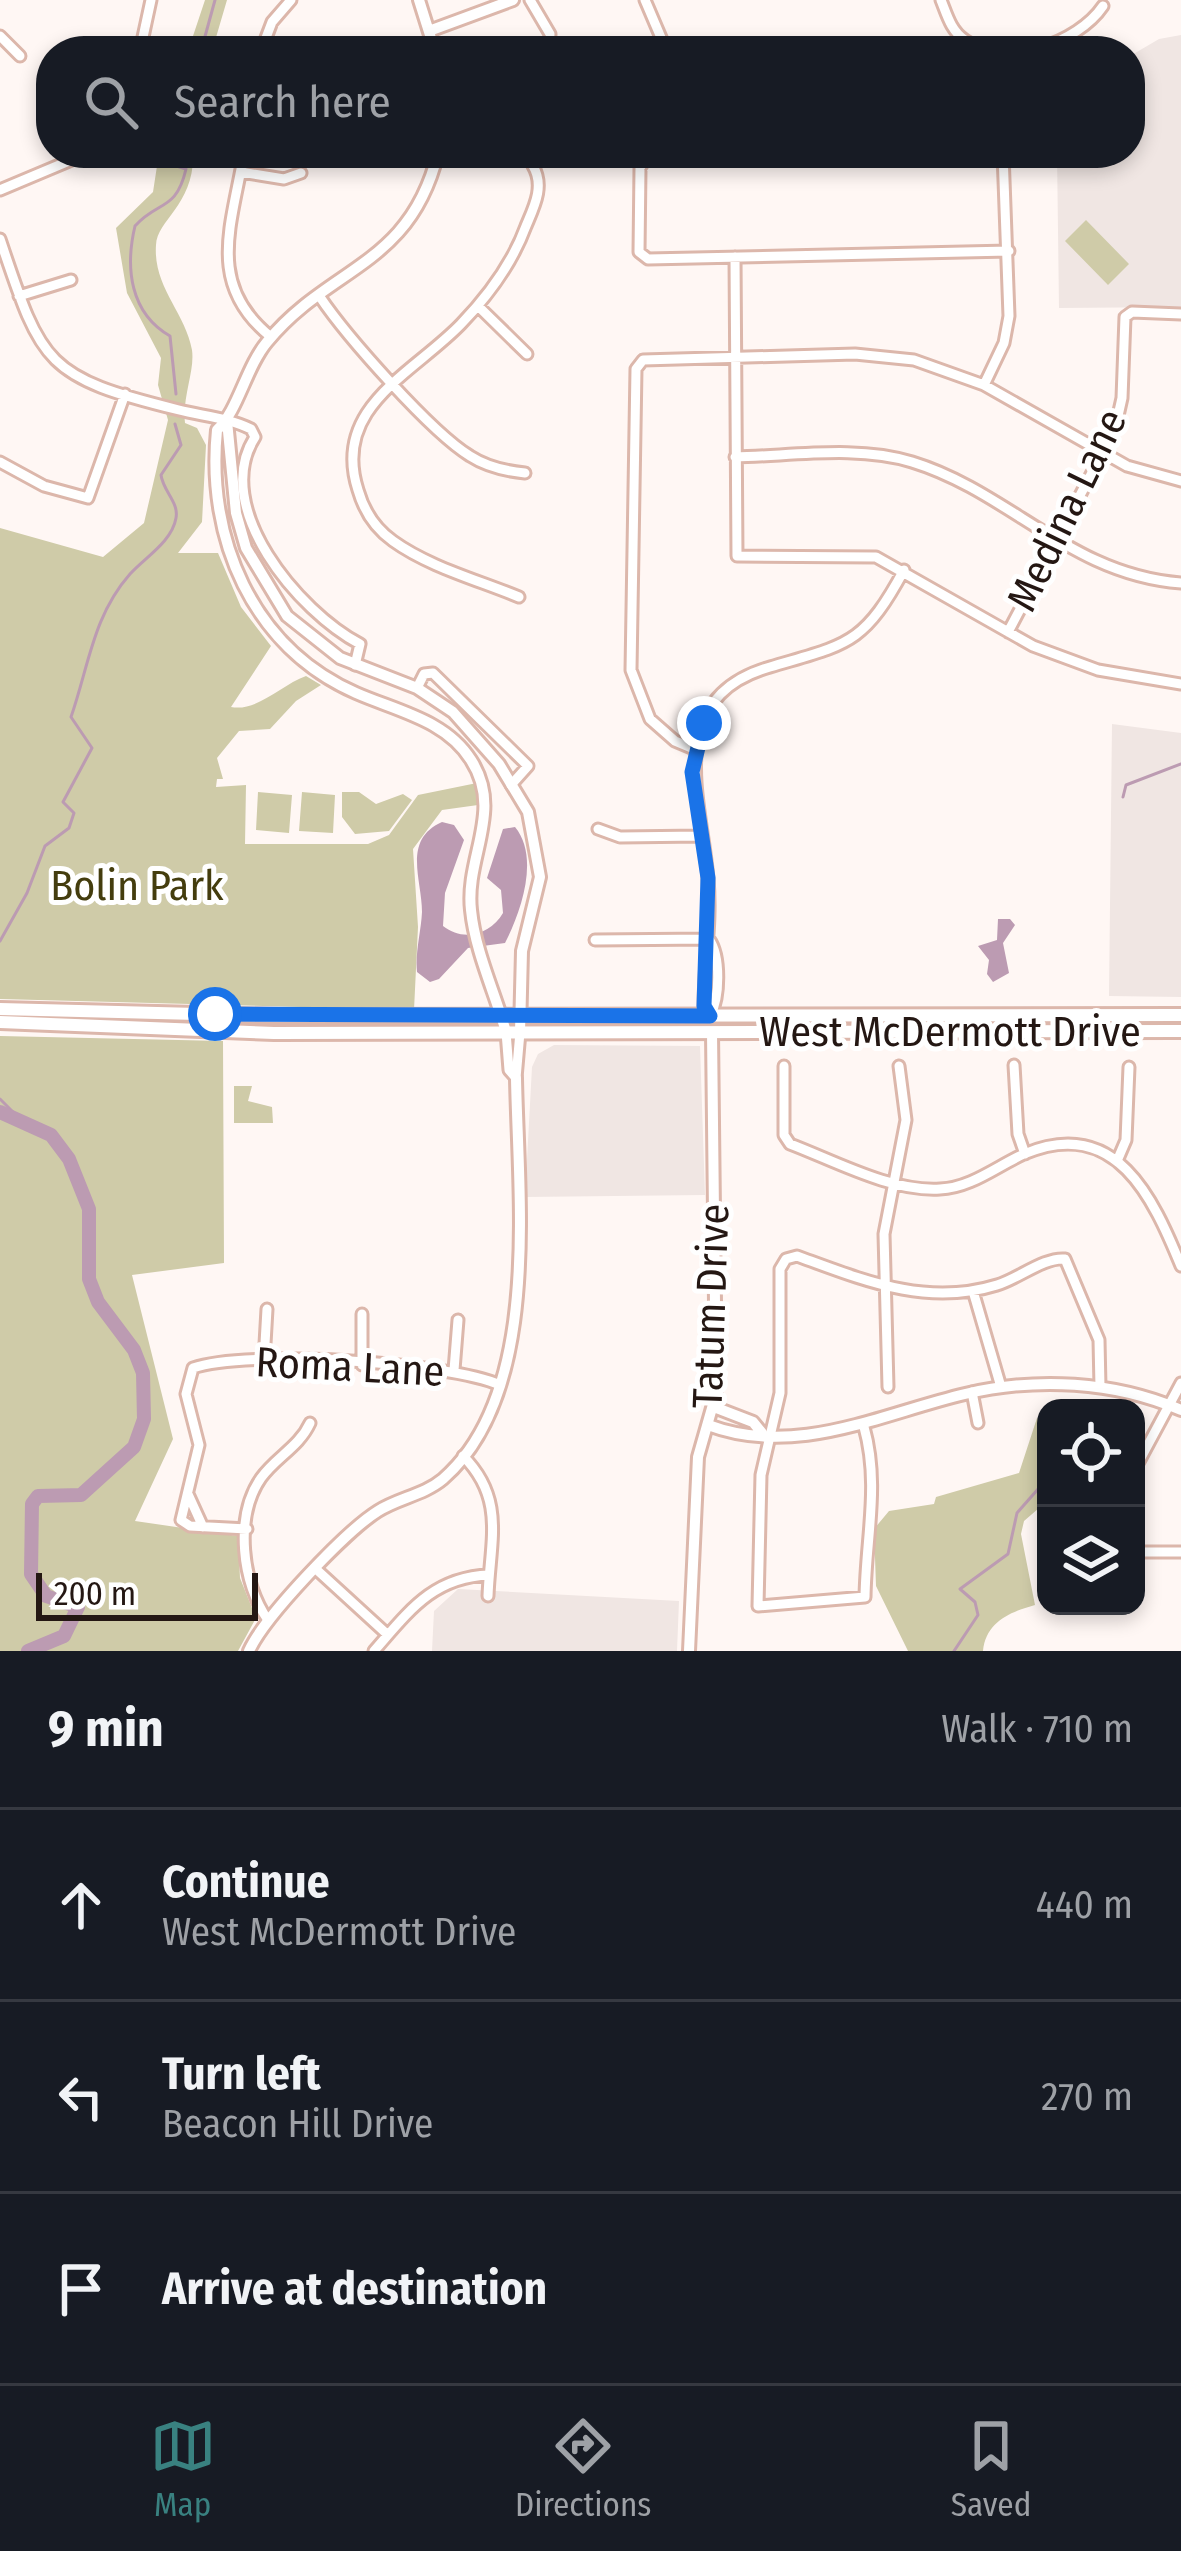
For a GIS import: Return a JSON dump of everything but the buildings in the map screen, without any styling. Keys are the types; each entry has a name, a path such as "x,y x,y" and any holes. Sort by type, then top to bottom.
{"main road":[{"name":"West McDermott Drive","path":"0,1009 502,1016 1181,1015"},
{"path":"710,1016 712,1032"},
{"name":"West McDermott Drive","path":"0,1022 274,1033 1181,1031"}],"street":[{"path":"143,36 151,0"},
{"path":"267,36 272,22 291,0"},
{"path":"419,0 430,36"},
{"path":"429,32 513,0"},
{"path":"530,0 550,36"},
{"path":"645,0 660,36"},
{"path":"940,0 960,36"},
{"path":"1068,36 1093,22 1103,6"},
{"path":"0,35 20,56"},
{"path":"0,190 52,168"},
{"path":"242,168 228,275 244,311 271,337"},
{"path":"249,1651 268,1620 357,1525 442,1480 463,1456 484,1427 516,1325 516,1078 509,1070 513,1032 520,1016 521,951 538,887 540,857 531,820 474,731 417,688 355,665 298,626 258,573 236,513 227,421 238,386 271,337 397,236 420,203 433,168"},
{"path":"518,597 413,554 384,534 367,513 355,482 355,446 367,410 392,380 478,306 513,256 539,189 534,168"},
{"path":"643,168 642,257 1009,251"},
{"path":"984,385 1007,330 1004,168"},
{"path":"241,172 284,179 301,173"},
{"path":"0,239 36,340 51,359 76,377 254,432 245,450 247,489 272,564 311,613 360,644 355,665"},
{"path":"735,257 734,549 740,558 869,556 904,571 1008,632 1098,670 1181,684"},
{"path":"19,296 71,280"},
{"path":"320,297 461,450 488,466 524,473"},
{"path":"478,306 527,353"},
{"name":"Medina Lane","path":"1008,632 1120,413 1126,315 1181,314"},
{"path":"694,749 674,741 650,719 631,670 640,362 736,356 892,357 940,367 984,385 1102,454 1181,481"},
{"path":"0,462 44,486 88,498 125,394"},
{"path":"227,421 217,430 217,507 232,563 259,613 284,643 327,677 448,734 477,770 486,818 471,885 473,927 502,1016 513,1032"},
{"path":"735,457 880,455 913,462 1113,571 1181,583"},
{"path":"710,1016 716,1006 716,948 709,940 692,772 694,749 711,711 729,690 761,670 829,652 850,640 882,610 904,571"},
{"path":"417,688 424,674 433,673 481,716 511,755 528,766 511,785"},
{"path":"598,829 620,837 701,836"},
{"path":"596,940 709,940"},
{"name":"Tatum Drive","path":"689,1651 698,1456 714,1407 712,1032"},
{"path":"1014,1065 1018,1134 1025,1154"},
{"path":"784,1066 787,1142 919,1189 952,1188 1025,1154 1064,1146 1117,1160 1151,1193 1181,1265"},
{"path":"888,1388 883,1288 892,1181 906,1120 898,1066"},
{"path":"1117,1160 1126,1140 1129,1067"},
{"path":"864,1426 875,1474 866,1526 865,1597 758,1606 759,1502 766,1434 780,1393 780,1269 786,1258 797,1256 883,1288 973,1292 1054,1258 1069,1261 1099,1340 1100,1387"},
{"path":"973,1292 1001,1388"},
{"path":"264,1361 267,1309"},
{"path":"362,1314 362,1364"},
{"path":"454,1370 458,1320"},
{"name":"Roma Lane","path":"188,1494 199,1445 186,1386 189,1373 198,1365 264,1361 454,1370 500,1385"},
{"path":"1145,1453 1175,1407 1181,1383"},
{"path":"708,1425 744,1437 864,1426 972,1392 1001,1388 1100,1387 1175,1407"},
{"path":"972,1392 978,1423"},
{"path":"714,1407 753,1421 766,1434"},
{"path":"268,1620 247,1576 251,1498 262,1475 304,1437 310,1423"},
{"path":"463,1456 484,1479 493,1505 488,1596"},
{"path":"188,1494 180,1507 181,1520 203,1527 247,1529"},
{"path":"188,1494 203,1527"},
{"path":"1145,1552 1181,1552"},
{"path":"317,1570 388,1635"},
{"path":"374,1651 432,1589 456,1577 489,1575"}],"shaded area":[{"path":"1181,35 1181,307 1059,308 1057,168 1145,168 1145,47"},
{"path":"1112,724 1181,733 1181,997 1109,996"},
{"path":"442,822 454,825 464,840 445,893 443,926 451,931 476,934 491,927 503,913 501,890 487,878 503,829 515,827 527,869 522,901 505,943 468,948 439,979 430,982 417,972 422,912 417,861 422,839"},
{"path":"998,919 1010,919 1015,925 1003,943 1009,973 993,982 987,974 989,960 978,946 997,940"},
{"path":"554,1045 700,1046 705,1195 525,1197 532,1067 538,1054"},
{"path":"458,1589 679,1601 677,1651 432,1651 434,1611"}],"green space":[{"path":"205,0 227,0 216,36 193,36"},
{"name":"Bolin Park","path":"157,168 192,168 156,245 159,274 192,350 185,423 197,428 206,445 202,522 178,553 218,553 241,607 271,646 231,707 260,702 306,676 321,685 296,701 270,729 239,731 217,758 223,779 217,779 216,787 246,785 245,844 368,844 389,835 418,795 477,783 478,805 442,810 413,849 418,927 414,1010 0,999 0,528 103,557 144,523 168,420 158,385 161,358 127,293 116,228 153,192"},
{"path":"1086,220 1129,264 1108,285 1065,241"},
{"path":"258,792 292,795 289,833 256,830"},
{"path":"302,792 335,795 333,833 299,831"},
{"path":"342,792 359,792 376,804 403,794 412,800 389,831 355,834 342,817"},
{"path":"0,1036 223,1041 224,1263 132,1275 173,1439 135,1521 238,1536 240,1578 256,1618 238,1651 0,1651"},
{"path":"234,1086 252,1086 248,1101 272,1107 273,1123 234,1123"},
{"path":"1037,1418 1037,1510 1024,1521 1021,1534 1035,1605 994,1626 983,1651 908,1651 876,1586 874,1529 889,1511 934,1504 936,1497 1019,1473"}],"waterway":[{"path":"205,36 215,0"},
{"path":"176,394 170,336 139,302 131,258 135,226 172,199 182,183 183,168"},
{"path":"0,941 27,893 45,846 69,828 74,813 63,802 92,748 71,717 100,624 130,574 173,527 175,507 161,475 181,445 175,424"},
{"path":"1123,797 1126,785 1181,764"},
{"path":"0,1099 24,1123"},
{"path":"0,1112 51,1135 69,1159 89,1209 89,1279 98,1302 134,1350 143,1373 144,1419 134,1447 81,1495 38,1496 32,1504 31,1574 46,1596 78,1607 64,1636 28,1651"},
{"path":"954,1651 978,1615 975,1602 960,1589 1008,1554 1017,1513 1037,1490"}],"route":[{"path":"215,1014 710,1016 704,1006 708,878 692,772 704,723"}]}
